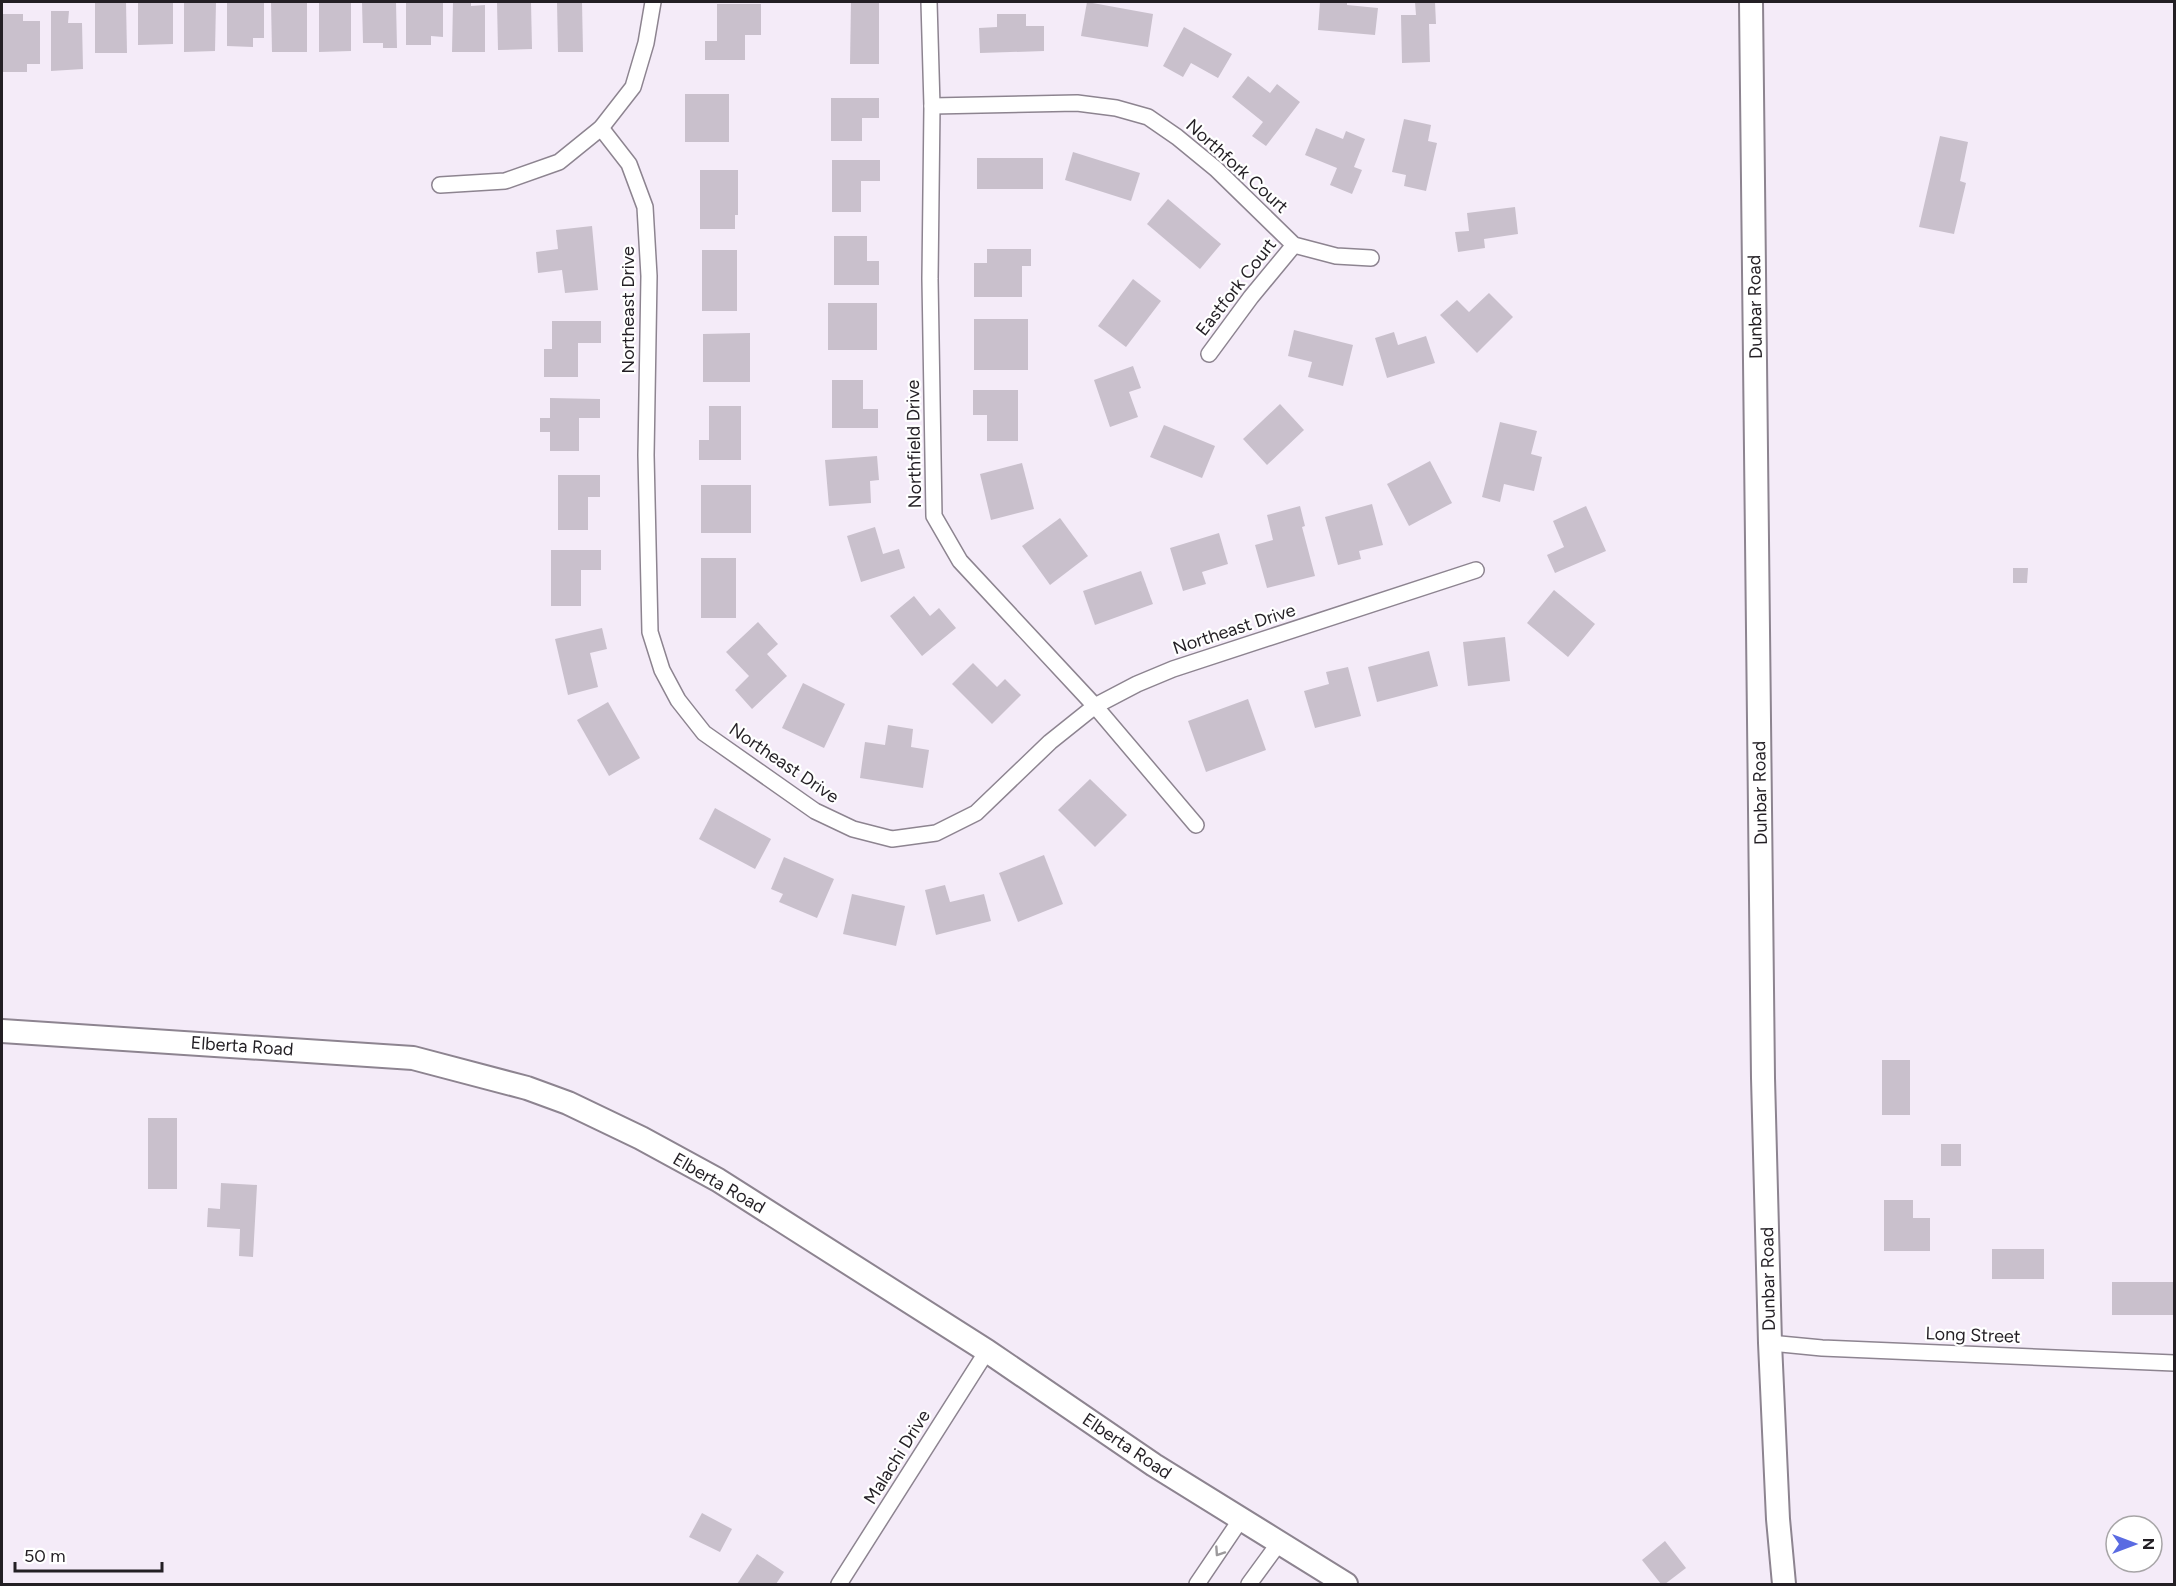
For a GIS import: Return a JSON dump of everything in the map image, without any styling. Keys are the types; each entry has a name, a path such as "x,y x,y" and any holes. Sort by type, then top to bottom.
{"street":[{"path":"440,185 505,181 560,162 601,128 633,87 646,43 652,2"},
{"name":"Northfield Drive","path":"929,2 932,106 930,279 934,516 960,561 1095,706 1196,825"},
{"name":"Dunbar Road","path":"1751,2 1763,1078 1770,1342 1778,1519 1784,1584"},
{"name":"Northfork Court","path":"932,106 1077,103 1116,108 1148,117 1216,169 1294,245 1336,256 1371,258"},
{"name":"Northeast Drive","path":"601,128 629,164 645,207 649,276 646,455 650,632 662,670 678,700 704,733 815,811 853,829 892,839 936,833 976,813 1050,742 1095,706 1137,684 1173,669 1476,570"},
{"name":"Eastfork Court","path":"1209,354 1251,297 1294,245"},
{"name":"Elberta Road","path":"2,1031 413,1058 526,1088 568,1103 641,1138 718,1180 987,1351 1154,1465 1346,1584"},
{"name":"Long Street","path":"1770,1342 1822,1348 2175,1363"},
{"name":"Malachi Drive","path":"839,1584 987,1351"},
{"path":"1197,1584 1241,1519"},
{"path":"1249,1584 1279,1543"}],"building":[{"path":"95,2 126,2 127,53 95,53"},
{"path":"138,2 173,2 173,44 138,45"},
{"path":"184,2 216,2 215,51 184,52"},
{"path":"227,2 264,2 264,38 253,38 253,47 227,46"},
{"path":"271,2 307,2 307,52 272,52"},
{"path":"319,2 351,2 351,51 319,52"},
{"path":"362,2 396,2 397,48 383,48 383,43 363,43"},
{"path":"406,2 443,2 443,37 431,36 431,45 406,45"},
{"path":"453,2 471,2 471,6 485,5 485,52 452,52"},
{"path":"497,2 531,2 532,49 498,50"},
{"path":"557,2 582,2 583,52 558,52"},
{"path":"851,2 879,2 879,64 850,64"},
{"path":"1087,2 1153,14 1148,47 1081,36"},
{"path":"1320,2 1347,2 1347,5 1378,8 1375,35 1318,30"},
{"path":"1415,2 1435,2 1436,24 1429,24 1430,62 1402,63 1401,15 1416,15"},
{"path":"717,4 761,4 761,35 745,35 745,60 705,60 705,41 717,41"},
{"path":"51,11 69,11 68,23 82,23 83,69 51,71"},
{"path":"3,14 23,14 23,21 40,21 40,64 27,64 27,72 2,72"},
{"path":"997,14 1026,14 1026,26 1044,26 1044,51 980,53 979,28 997,27"},
{"path":"1184,27 1232,54 1218,78 1191,63 1183,77 1163,66"},
{"path":"1248,76 1270,93 1277,84 1300,102 1266,146 1252,136 1263,122 1232,97"},
{"path":"685,94 729,94 729,142 685,142"},
{"path":"831,98 879,98 879,118 862,118 862,141 831,141"},
{"path":"1404,119 1431,125 1428,141 1437,143 1426,191 1404,186 1406,175 1392,172"},
{"path":"1316,128 1343,139 1346,131 1365,139 1354,167 1362,170 1352,194 1330,185 1337,168 1305,155"},
{"path":"1940,136 1968,142 1960,181 1966,183 1954,234 1919,227"},
{"path":"1073,152 1140,173 1131,201 1065,180"},
{"path":"977,158 1043,158 1043,189 977,189"},
{"path":"832,160 880,160 880,181 861,181 861,212 832,212"},
{"path":"700,170 738,170 738,215 735,215 735,229 700,229"},
{"path":"1168,199 1221,244 1200,269 1147,224"},
{"path":"1515,207 1518,234 1484,239 1485,248 1458,252 1455,232 1469,231 1467,213"},
{"path":"592,226 598,290 565,293 562,270 538,273 536,252 558,249 556,230"},
{"path":"834,236 867,236 867,261 879,261 879,285 834,285"},
{"path":"987,249 1031,249 1031,266 1022,266 1022,297 974,297 974,263 987,263"},
{"path":"702,250 737,250 737,311 702,311"},
{"path":"1133,279 1161,301 1126,347 1098,326"},
{"path":"1489,293 1513,317 1477,353 1440,315 1457,300 1469,312"},
{"path":"828,303 877,303 877,350 828,350"},
{"path":"974,319 1028,319 1028,370 974,370"},
{"path":"552,321 601,321 601,343 578,343 578,377 544,377 544,349 552,349"},
{"path":"1294,330 1353,345 1343,386 1308,377 1312,362 1288,356"},
{"path":"1394,332 1398,345 1426,336 1435,363 1387,378 1375,338"},
{"path":"750,333 750,382 703,382 703,334"},
{"path":"1133,366 1141,388 1129,392 1138,417 1110,427 1094,380"},
{"path":"832,380 863,380 863,409 878,409 878,428 832,428"},
{"path":"973,390 1018,390 1018,441 987,441 987,415 973,415"},
{"path":"550,398 600,399 600,418 579,418 579,451 550,451 550,432 540,432 540,418 550,418"},
{"path":"1280,404 1304,430 1267,465 1243,439"},
{"path":"709,406 741,406 741,460 699,460 699,440 709,440"},
{"path":"1500,422 1537,431 1531,454 1542,457 1534,491 1504,484 1500,502 1482,497"},
{"path":"1164,425 1215,446 1202,478 1150,457"},
{"path":"877,456 879,480 870,481 871,503 829,506 825,460"},
{"path":"1430,461 1452,503 1409,526 1387,484"},
{"path":"1022,463 1034,509 991,520 980,474"},
{"path":"558,475 600,475 600,497 588,497 588,530 558,530"},
{"path":"701,485 751,485 751,533 701,533"},
{"path":"1372,504 1383,545 1359,551 1361,559 1338,565 1325,517"},
{"path":"1300,506 1305,526 1302,527 1315,576 1267,588 1255,545 1273,540 1267,515"},
{"path":"1586,506 1606,551 1555,573 1547,555 1564,547 1553,521"},
{"path":"1060,518 1088,556 1050,585 1022,546"},
{"path":"875,527 883,554 899,549 905,568 861,582 847,536"},
{"path":"1219,533 1228,564 1202,572 1206,584 1183,591 1170,548"},
{"path":"551,550 601,550 601,570 581,570 581,606 551,606"},
{"path":"701,558 736,558 736,618 701,618"},
{"path":"2013,568 2028,568 2027,583 2013,583"},
{"path":"1141,571 1153,604 1095,625 1083,591"},
{"path":"1554,590 1595,624 1568,657 1527,623"},
{"path":"914,596 930,616 939,608 956,628 922,656 890,616"},
{"path":"758,622 778,644 767,654 787,676 752,709 735,690 749,676 726,652"},
{"path":"602,628 607,649 590,653 598,687 568,695 555,639"},
{"path":"1505,637 1510,681 1468,686 1463,642"},
{"path":"1429,651 1438,686 1377,702 1368,667"},
{"path":"973,663 997,687 1005,679 1021,695 992,724 952,684"},
{"path":"1348,667 1361,716 1315,728 1304,691 1329,684 1326,672"},
{"path":"803,683 845,704 824,748 782,728"},
{"path":"1248,699 1266,750 1206,772 1188,721"},
{"path":"608,702 640,758 609,776 577,720"},
{"path":"888,725 913,729 911,747 929,750 923,788 860,778 865,742 885,745"},
{"path":"1090,779 1127,815 1095,847 1058,810"},
{"path":"715,808 771,839 755,869 699,839"},
{"path":"1044,855 1063,904 1018,922 999,873"},
{"path":"784,857 834,879 817,918 779,902 783,894 771,889"},
{"path":"945,885 950,902 984,894 991,921 936,935 925,890"},
{"path":"852,894 905,906 896,946 843,934"},
{"path":"1882,1060 1910,1060 1910,1115 1882,1115"},
{"path":"148,1118 177,1118 177,1189 148,1189"},
{"path":"1941,1144 1961,1144 1961,1166 1941,1166"},
{"path":"221,1183 257,1185 253,1257 239,1256 240,1229 207,1227 208,1208 220,1209"},
{"path":"1884,1200 1913,1200 1913,1218 1930,1218 1930,1251 1884,1251"},
{"path":"1992,1249 2044,1249 2044,1279 1992,1279"},
{"path":"2112,1282 2174,1282 2174,1315 2112,1315"},
{"path":"702,1513 732,1529 720,1552 689,1537"},
{"path":"1665,1541 1686,1568 1665,1584 1661,1584 1642,1560"},
{"path":"757,1554 784,1572 776,1584 737,1584"}]}
